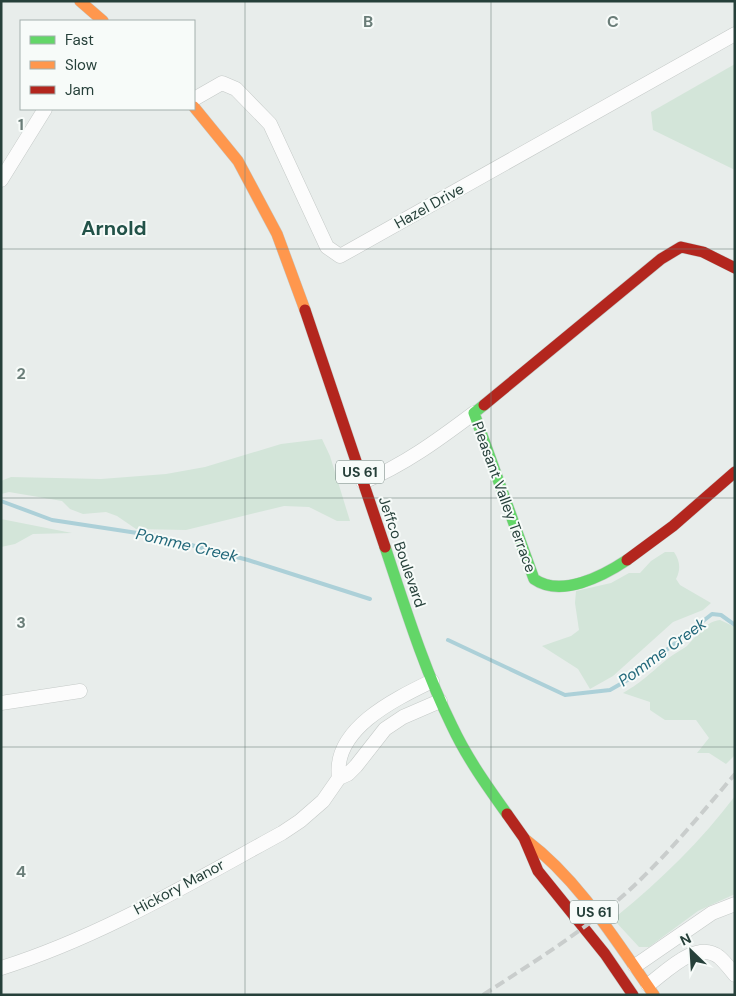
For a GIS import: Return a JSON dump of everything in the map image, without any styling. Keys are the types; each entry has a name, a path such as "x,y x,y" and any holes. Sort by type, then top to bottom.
{"main road":[{"path":"80,1 102,20"},
{"name":"Jeffco Boulevard","path":"195,108 238,161 276,234 309,320 432,681 452,726 484,784 524,838 538,871 604,954 633,995"},
{"name":"Pleasant Valley Terrace","path":"735,268 703,252 681,247 661,260 474,413 534,579 548,588 576,585 604,572 650,545 735,472"},
{"name":"Jeffco Boulevard","path":"524,838 551,859 635,966 651,990"}],"street":[{"name":"Hazel Drive","path":"195,98 222,83 236,89 270,124 327,247 340,256 735,34"},
{"path":"1,180 44,110"},
{"name":"Pleasant Valley Terrace","path":"363,482 390,471 427,448 474,413"},
{"path":"339,778 339,756 365,722 392,700 432,681"},
{"path":"1,702 80,691"},
{"name":"Hickory Manor","path":"1,968 95,933 282,833 311,813 327,796 339,778 348,774 356,766 385,730 399,719 440,701"},
{"path":"635,966 712,913 735,904"},
{"path":"651,990 688,956 698,952 719,957 735,975"}],"green space":[{"path":"735,64 735,170 653,130 651,112"},
{"path":"322,439 330,456 350,521 337,521 309,507 284,506 186,530 136,529 117,516 106,512 83,514 70,509 62,501 9,492 1,494 1,481 11,477 101,479 166,474 205,467 281,444"},
{"path":"1,519 72,533 33,534 15,544 1,547"},
{"path":"665,552 674,552 678,559 679,568 676,579 680,585 711,603 703,610 673,622 613,676 590,689 578,669 542,646 571,636 579,630 575,603 576,591 611,583 629,573 640,573 651,561"},
{"path":"720,620 735,627 735,755 726,764 709,753 697,753 709,738 696,720 665,720 650,710 650,702 623,693 687,646 705,626"},
{"path":"735,796 735,894 698,911 649,947 639,947 615,921 618,915 680,859"}],"waterway":[{"name":"Pomme Creek","path":"1,501 52,520 157,536 248,560 370,599"},
{"name":"Pomme Creek","path":"448,640 565,695 610,690 631,678 712,614 721,615 735,625"}],"railway":[{"path":"483,995 574,935 625,894 668,851 735,774"}],"traffic: fast":[{"path":"484,405 474,413 534,579 545,584 569,586 594,578 627,560"},
{"path":"385,547 416,638 442,704 471,761 507,814"}],"traffic: slow":[{"path":"80,1 102,20"},
{"path":"195,108 238,161 277,234 305,310"},
{"path":"526,840 545,856 580,892 654,995"}],"traffic: jam":[{"path":"484,405 661,259 681,247 703,252 735,268"},
{"path":"305,310 385,547"},
{"path":"627,560 673,526 735,472"},
{"path":"507,814 524,838 538,871 605,954 633,995"}],"district":[{"name":"Arnold","path":"114,228"}]}
